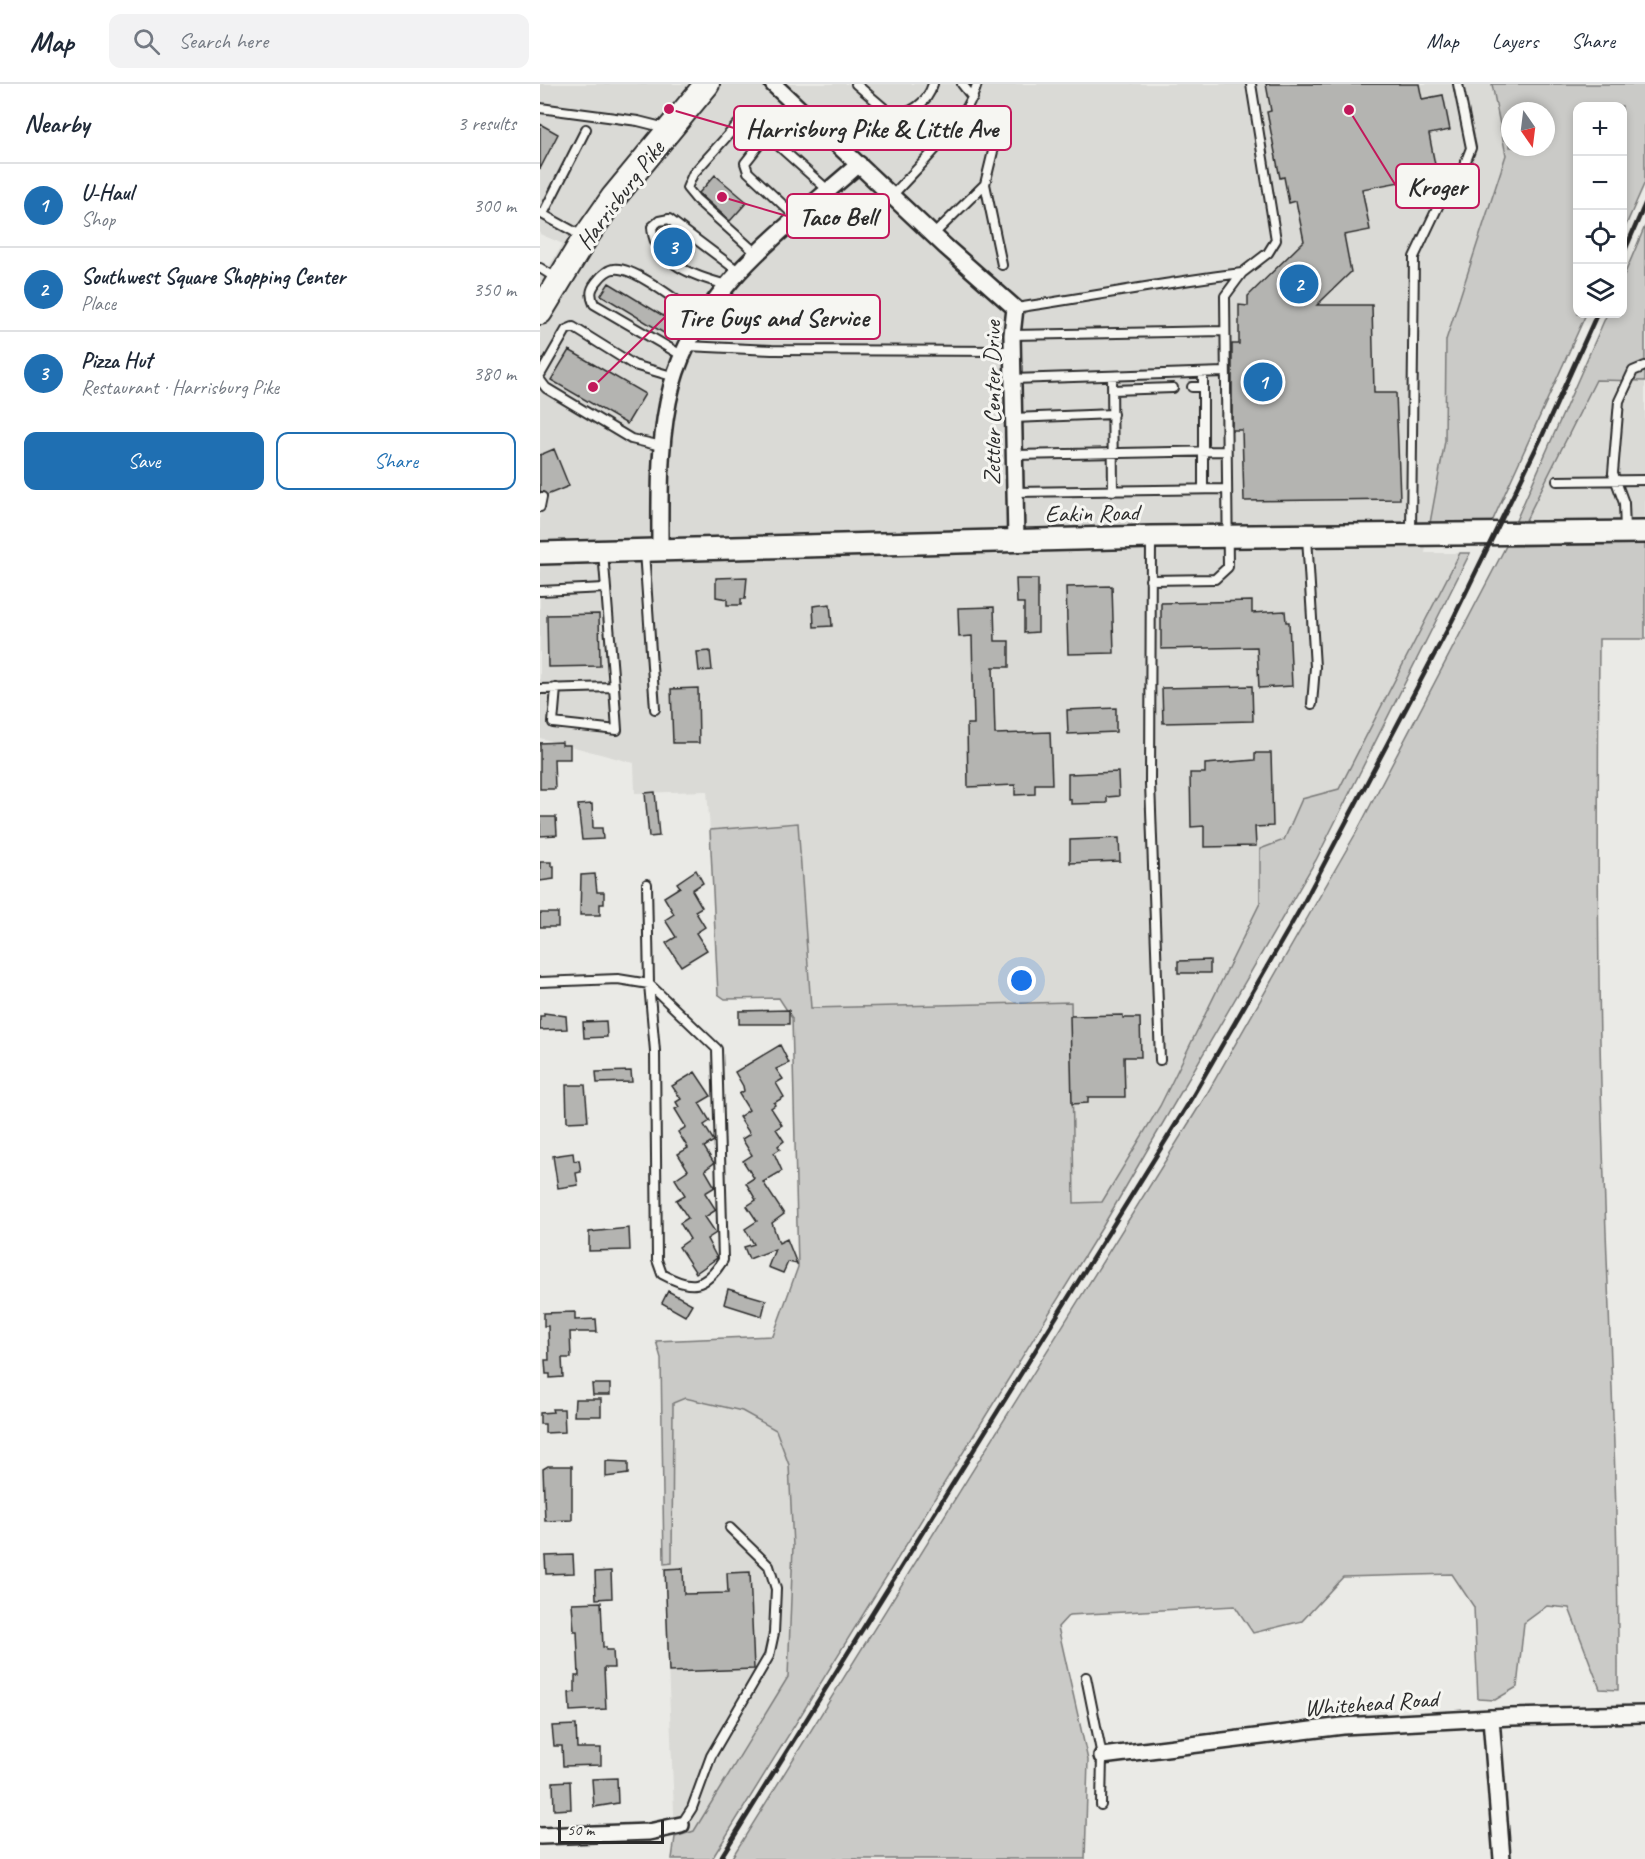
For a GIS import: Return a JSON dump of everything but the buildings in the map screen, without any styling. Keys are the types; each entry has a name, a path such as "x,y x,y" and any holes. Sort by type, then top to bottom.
{"main road":[{"name":"Harrisburg Pike","path":"540,312 550,274 585,238 613,198 707,84"}],"street":[{"name":"Zettler Center Drive","path":"775,84 933,235 1015,308 1012,343 1016,541"},
{"path":"652,549 662,446 675,377 685,351 703,319 738,271 859,164"},
{"name":"Eakin Road","path":"540,553 1151,537 1635,532"},
{"name":"Whitehead Road","path":"1102,1756 1343,1726 1491,1718 1645,1714"},
{"path":"1491,1718 1502,1859"},
{"path":"540,1836 649,1832 681,1825"}],"lane":[{"path":"856,84 933,150"},
{"path":"890,115 911,112 931,92 933,84"},
{"path":"962,84 973,98"},
{"path":"892,196 952,129 973,98 977,84"},
{"path":"1150,580 1215,579 1222,575 1228,567 1225,489 1225,296 1242,273 1268,253 1276,240 1251,84"},
{"path":"1411,536 1414,257 1443,196 1462,171 1471,148 1458,84"},
{"path":"540,108 638,121 670,129"},
{"path":"756,253 690,194 687,188 693,174 745,118 829,191"},
{"path":"585,238 542,213 586,129"},
{"path":"952,129 966,142 996,139 985,184 1002,265"},
{"path":"767,135 745,163 748,172 797,218"},
{"path":"933,235 985,184"},
{"path":"727,285 700,278 664,257 656,248 652,227 658,221 669,219 738,271"},
{"path":"703,319 635,274 614,269 602,275 592,287 590,296 594,304 685,351 1012,343 1224,331"},
{"path":"1015,308 1242,273"},
{"path":"540,375 566,330 573,327 634,365 675,377"},
{"path":"1635,532 1613,473 1619,401 1633,371 1645,366"},
{"path":"1013,379 1224,372"},
{"path":"1203,373 1203,489"},
{"path":"1112,376 1113,491"},
{"path":"540,380 546,388 631,439 662,446"},
{"path":"1112,390 1173,387"},
{"path":"1192,387 1203,387"},
{"path":"1013,418 1113,414"},
{"path":"1014,455 1225,451"},
{"path":"1557,481 1645,480"},
{"path":"1015,492 1225,489"},
{"path":"540,507 542,497"},
{"path":"1306,535 1315,667 1312,704"},
{"path":"1151,537 1150,783 1160,1060"},
{"path":"652,549 655,709"},
{"path":"556,688 553,723 618,730 603,551"},
{"path":"540,591 605,588"},
{"path":"540,682 540,689 614,687"},
{"path":"540,982 618,979 649,984 717,1049 723,1260 713,1275 698,1285 682,1285 662,1274 657,1260 656,1051 649,984 647,884"},
{"path":"681,1825 692,1808 711,1756 769,1656 774,1633 776,1589 769,1566 730,1528"},
{"path":"1086,1677 1102,1756 1101,1805"}],"shaded area":[{"path":"540,84 1492,84 1501,130 1501,156 1506,156 1446,340 1445,441 1425,553 1460,553 1339,789 1302,799 1284,840 1260,849 1260,903 1160,1106 1102,1202 1074,1203 1071,1002 811,1008 798,823 710,830 707,791 635,793 634,763 540,738 540,265 548,268 563,244 540,234"},
{"path":"1492,84 1645,84 1645,182 1627,223 1627,102 1573,102 1573,318 1584,318 1492,522 1430,523 1445,441 1446,340 1506,156 1555,156 1555,102 1501,102 1501,130"},
{"path":"1645,226 1645,381 1596,380 1524,524 1514,525 1605,318 1627,318 1627,269"},
{"path":"1596,379 1645,381 1645,544 1523,546 1524,524"},
{"path":"1645,544 1645,639 1599,639 1599,1000 1615,1476 1618,1690 1600,1689 1569,1608 1547,1606 1524,1623 1517,1687 1495,1700 1478,1699 1474,1607 1452,1574 1343,1577 1302,1621 1253,1633 1235,1606 1069,1615 1058,1627 1088,1760 1085,1859 731,1859 1205,1097 1356,833 1506,546"},
{"path":"1460,553 1470,553 1316,860 1103,1226 712,1859 672,1859 675,1837 694,1831 788,1677 793,1546 789,1465 776,1430 742,1411 685,1398 673,1403 672,1563 664,1564 661,1358 656,1341 773,1336 798,1267 792,1018 779,998 725,999 718,994 710,830 798,823 811,1008 1071,1002 1074,1203 1102,1202 1160,1106 1260,903 1260,849 1284,840 1302,799 1339,789"},
{"path":"685,1398 742,1411 776,1430 789,1465 793,1546 788,1677 694,1831 675,1837 664,1564 672,1563 673,1403"}],"railway":[{"path":"1627,245 1645,204"},
{"path":"720,1859 1187,1106 1303,904 1452,621 1543,434 1595,318"}],"place":[{"name":"Harrisburg Pike & Little Ave","path":"669,109"},
{"name":"Kroger","path":"1349,110"},
{"name":"Taco Bell","path":"722,197"},
{"name":"Pizza Hut","path":"673,247"},
{"name":"Southwest Square Shopping Center","path":"1299,284"},
{"name":"U-Haul","path":"1263,382"},
{"name":"Tire Guys and Service","path":"593,387"}]}
